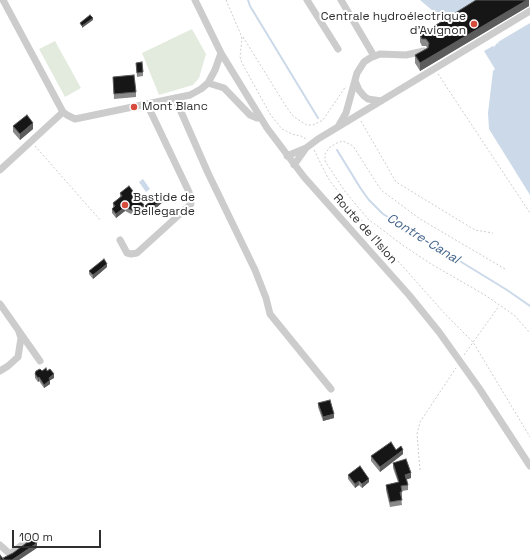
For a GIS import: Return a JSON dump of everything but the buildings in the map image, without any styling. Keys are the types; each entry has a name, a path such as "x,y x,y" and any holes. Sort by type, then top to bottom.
{"street":[{"path":"3,0 63,112 75,119 190,95 208,83 222,53"},
{"name":"Route de l'Islon","path":"195,0 222,53 260,118 287,156 409,295 439,332 461,361 530,466"},
{"path":"307,0 338,49"},
{"path":"341,0 374,56"},
{"path":"287,156 309,145 530,11"},
{"path":"336,128 346,113 355,80 361,66 367,60 385,53 406,55 424,51"},
{"path":"355,80 359,90 364,96 368,99 381,102"},
{"path":"208,83 224,88 250,115 260,118"},
{"path":"175,98 208,173 255,270 266,298 270,314 331,389"},
{"path":"120,240 127,253 137,253 191,204 189,192 147,104"},
{"path":"0,170 63,112"},
{"path":"294,164 309,145"},
{"path":"0,304 40,362"},
{"path":"0,371 18,357 21,338 19,331"},
{"path":"0,545 10,554 30,539"}],"path":[{"path":"226,0 241,35 287,108 294,116 307,125 313,125 323,120 348,84 352,80 355,80"},
{"path":"241,35 240,57 242,63 270,114 282,128 292,134 301,136 309,145 328,178 348,205 447,316 473,342 530,437"},
{"path":"434,68 530,213"},
{"path":"358,115 396,182 475,230 493,233"},
{"path":"505,269 420,219 381,190 353,146 343,141 337,142 330,147 326,154 325,161 344,190 368,219 431,264 500,305 514,315 530,333"},
{"path":"30,142 101,221"},
{"path":"420,470 417,434 420,422 473,342 500,305"}],"shaded area":[{"path":"192,29 206,54 199,78 193,85 159,95 142,53"},
{"path":"55,41 81,88 65,97 39,49"}],"water":[{"path":"420,0 486,0 446,22"},
{"path":"530,23 530,195 489,129 488,113 493,71 495,69 484,51 493,46 494,47 497,43 499,44 498,42"},
{"path":"143,179 150,189 146,192 139,182"}],"waterway":[{"name":"Contre-Canal","path":"248,0 250,6 318,118"},
{"name":"Contre-Canal","path":"337,150 361,189 369,200 383,214 507,290 530,306"}],"place":[{"name":"Centrale hydroélectrique d’Avignon","path":"474,24"},
{"name":"Mont Blanc","path":"134,107"},
{"name":"Bastide de Bellegarde","path":"125,205"}]}
